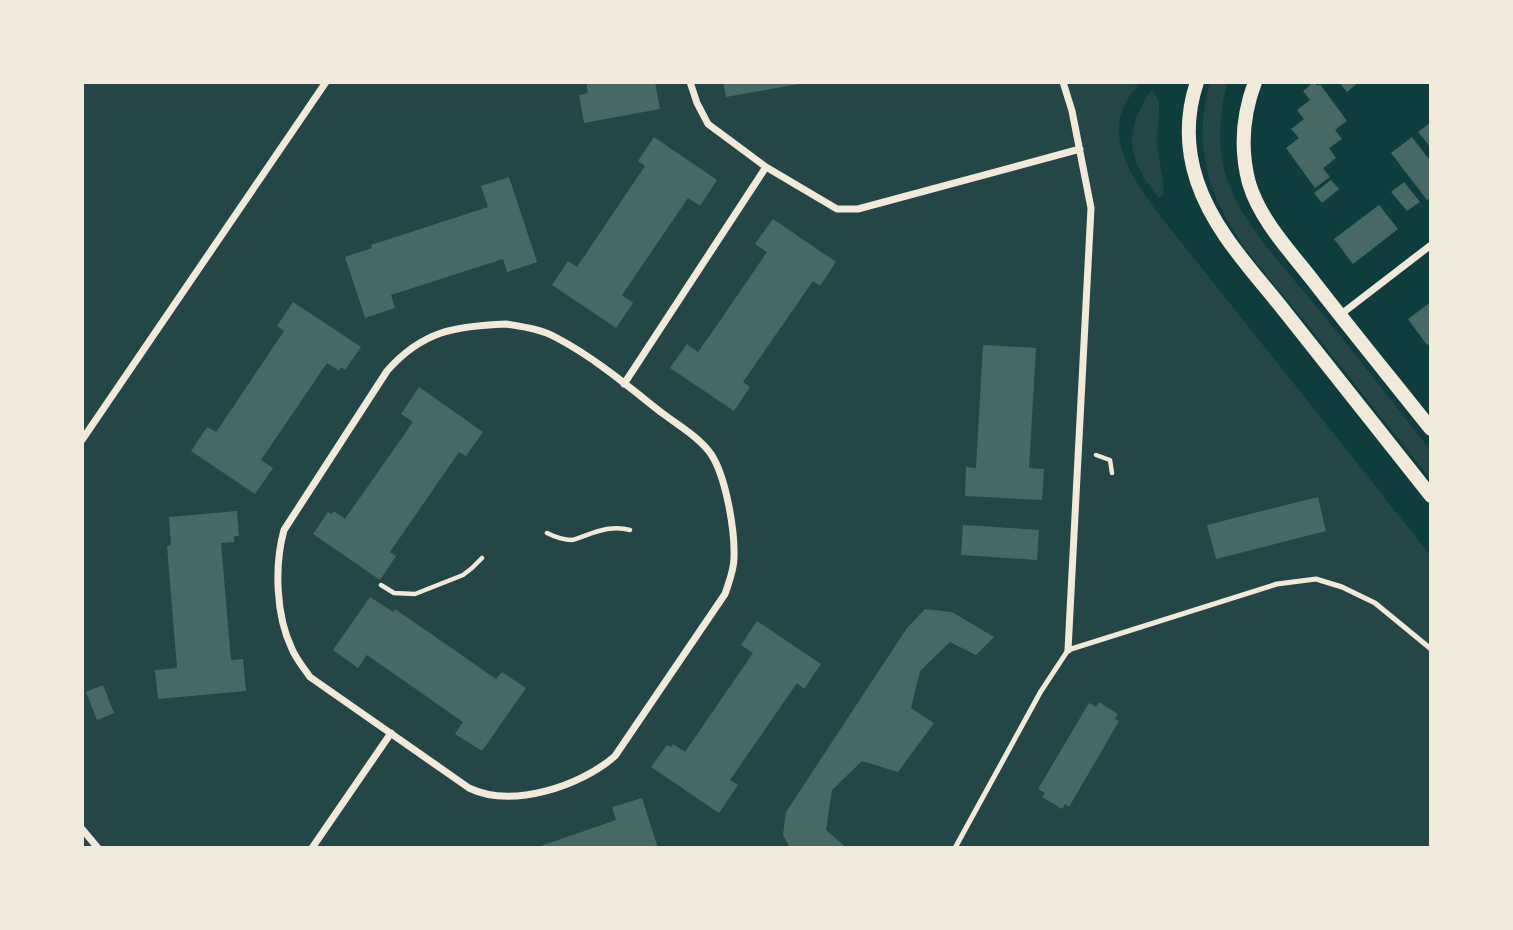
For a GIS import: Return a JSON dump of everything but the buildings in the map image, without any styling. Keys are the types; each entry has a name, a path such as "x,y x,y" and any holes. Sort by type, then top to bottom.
{"main road":[{"path":"1198,82 1189,116 1189,147 1203,198 1225,236 1431,496"},
{"path":"1255,82 1247,106 1244,139 1246,169 1256,200 1280,239 1431,429"}],"street":[{"path":"82,440 326,82"},
{"path":"690,82 708,124 766,167 837,209 858,209 1080,149"},
{"path":"1063,82 1072,111 1091,208 1068,650"},
{"path":"624,384 766,167"},
{"path":"1340,315 1431,245"},
{"path":"506,324 536,329 557,338 624,384 710,453 719,470 730,513 734,558 732,575 725,594 620,751 595,772 533,794 490,796 469,788 391,733 310,677 292,651 282,621 278,560 284,530 387,371 399,358 425,339 443,332 506,324"},
{"path":"312,848 391,733"},
{"path":"82,829 98,848"}],"lane":[{"path":"955,848 1041,691 1068,650 1276,584 1316,579 1342,587 1374,603 1431,649"}],"path":[{"path":"1096,455 1110,460 1112,473"},
{"path":"547,533 572,540 610,528 630,530"},
{"path":"380,585 394,593 415,594 463,575 482,558"}],"shaded area":[{"path":"82,82 1140,82 1127,100 1119,130 1125,159 1140,187 1157,212 1431,556 1431,848 82,848"},
{"path":"1210,82 1228,82 1222,107 1221,145 1224,170 1235,198 1266,246 1431,451 1431,480 1264,272 1239,239 1219,205 1208,174 1203,148 1204,108"},
{"path":"1152,89 1159,104 1157,143 1164,194 1159,198 1140,170 1132,145 1136,119"}]}
